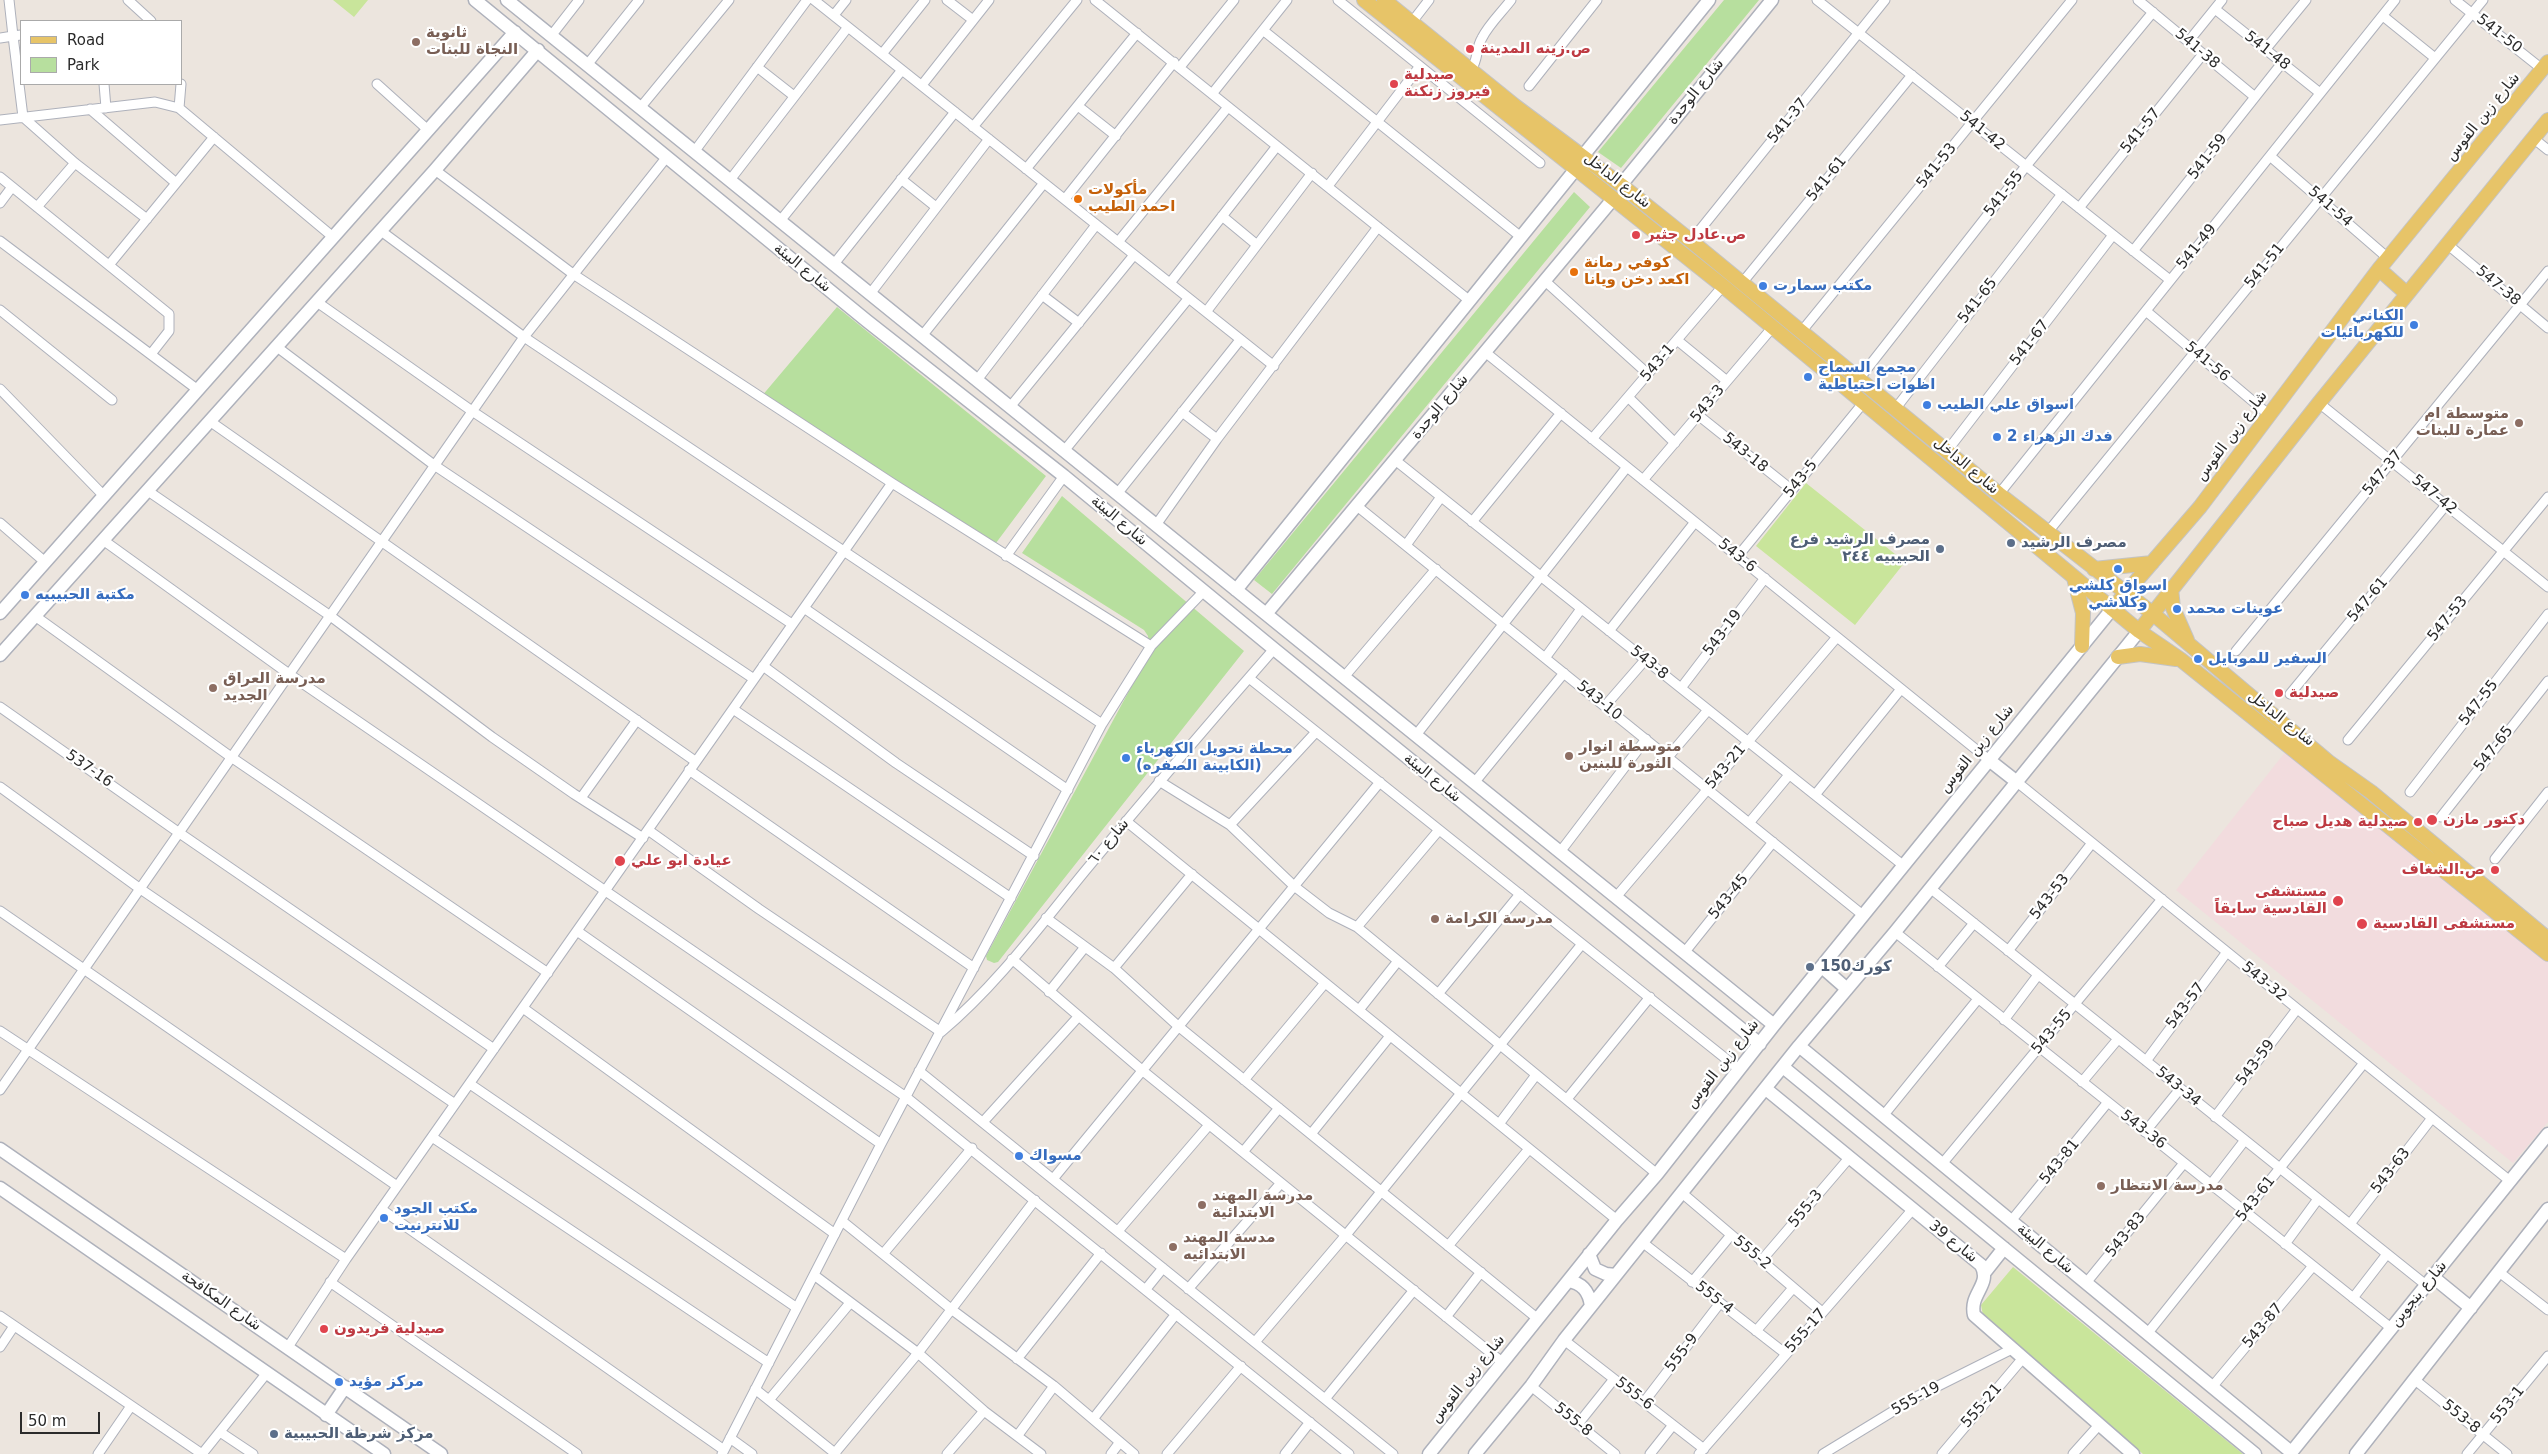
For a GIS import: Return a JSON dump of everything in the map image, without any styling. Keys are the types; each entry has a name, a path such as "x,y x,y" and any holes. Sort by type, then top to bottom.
{"main road":[{"name":"شارع الداخل","path":"1364,0 1466,74 1579,164 1613,199 1723,286 2112,609 2180,660 2548,954"},
{"name":"شارع الداخل","path":"1384,0 1412,22 1466,74"},
{"name":"شارع زين القوس","path":"2112,609 2200,507 2268,414 2384,264 2545,66"},
{"path":"2139,631 2171,588 2202,552 2319,403 2548,120"},
{"name":"شارع الداخل","path":"1579,164 1621,185 2047,533 2152,613 2189,646 2548,939"},
{"path":"2384,264 2407,294"},
{"path":"2094,569 2152,563"},
{"path":"2074,578 2083,613 2082,646"},
{"path":"2171,588 2173,608 2189,646"},
{"path":"2118,657 2140,654 2180,660"}],"street":[{"path":"9,0 17,36 20,76"},
{"path":"128,0 149,20"},
{"name":"شارع البيئة","path":"475,0 538,50 666,158 867,321 1064,476 1370,728 1760,1044"},
{"name":"شارع البيئة","path":"507,0 1774,1025"},
{"path":"551,36 579,0"},
{"path":"587,65 639,0"},
{"path":"640,108 729,0"},
{"path":"694,152 807,0"},
{"path":"814,0 1274,366"},
{"path":"834,16 846,0"},
{"path":"882,54 925,0"},
{"path":"947,0 973,20"},
{"path":"922,85 989,0"},
{"path":"972,127 1078,0"},
{"path":"1095,0 1470,301"},
{"path":"1065,199 1116,136 1232,3 1221,0"},
{"path":"1212,94 1264,32 1287,0"},
{"path":"1338,0 1540,163"},
{"path":"1412,22 1429,0"},
{"path":"1451,91 1477,61 1477,48 1482,36 1511,0"},
{"path":"1528,86 1597,0"},
{"path":"1236,590 1470,301 1709,0"},
{"name":"شارع الوحدة","path":"1621,185 1772,0"},
{"name":"541-42","path":"1817,0 2170,280"},
{"name":"541-37","path":"1691,241 1885,0"},
{"name":"541-53","path":"1801,332 2072,0"},
{"name":"541-38","path":"2138,0 2255,97"},
{"path":"2188,42 2222,0"},
{"path":"2266,50 2306,0"},
{"name":"541-49","path":"1999,494 2395,0"},
{"name":"541-50","path":"2456,0 2545,66"},
{"name":"541-51","path":"2047,533 2483,0"},
{"name":"541-48","path":"2214,9 2320,93"},
{"name":"541-55","path":"1859,379 2026,166 2153,12"},
{"path":"2383,16 2435,58"},
{"path":"730,180 848,27"},
{"path":"0,613 515,32"},
{"path":"1264,32 1521,237"},
{"path":"1026,169 1137,33"},
{"path":"0,38 17,36"},
{"path":"0,656 435,170 538,50"},
{"name":"541-57","path":"2079,208 2203,54"},
{"name":"541-59","path":"2133,251 2282,63"},
{"path":"1328,186 1378,124 1420,66"},
{"path":"757,67 794,96"},
{"path":"780,221 902,70"},
{"name":"541-61","path":"1742,283 1912,75"},
{"path":"377,84 428,130"},
{"path":"21,85 23,117 75,163 147,219"},
{"path":"104,85 106,108"},
{"path":"179,108 180,85"},
{"path":"0,120 155,102 179,108 333,237"},
{"path":"1078,106 1116,136"},
{"path":"1118,242 1228,107"},
{"path":"90,109 176,183"},
{"path":"834,264 955,112"},
{"path":"109,266 214,137"},
{"path":"2533,138 2548,150"},
{"path":"870,294 989,139"},
{"path":"1170,283 1277,146"},
{"name":"541-54","path":"2270,156 2320,199 2384,264"},
{"path":"0,1090 82,969 524,337 666,158"},
{"path":"37,207 75,163"},
{"path":"435,170 573,274 892,483 1151,646"},
{"path":"1206,312 1312,173"},
{"path":"0,177 169,314 170,331 151,354"},
{"path":"901,180 936,207"},
{"path":"922,336 1044,183"},
{"path":"0,203 12,187"},
{"name":"541-65","path":"1896,408 2062,194"},
{"name":"شارع الوحدة","path":"1266,614 1613,199"},
{"path":"1222,216 1257,245"},
{"path":"977,380 1096,225"},
{"path":"1156,525 1217,439 1378,226"},
{"path":"381,230 524,337 1102,724"},
{"name":"541-67","path":"1947,451 2113,235"},
{"path":"0,240 198,390"},
{"name":"547-38","path":"2447,244 2548,328"},
{"path":"1010,407 1134,255"},
{"name":"547-37","path":"2236,651 2548,271"},
{"path":"1545,281 1648,374"},
{"name":"543-1","path":"1592,439 1723,286"},
{"path":"1042,295 1079,323"},
{"path":"1064,451 1188,299"},
{"path":"317,302 472,410 792,624"},
{"path":"867,321 882,303"},
{"path":"0,310 112,400"},
{"name":"541-56","path":"2146,311 2268,414"},
{"name":"543-3","path":"1643,480 1772,328"},
{"path":"1117,494 1240,340"},
{"path":"1676,340 1727,381"},
{"path":"277,347 434,465 754,679"},
{"name":"543-6","path":"1485,352 1989,760"},
{"path":"0,389 104,496"},
{"path":"1628,397 1675,443"},
{"name":"543-5","path":"1738,556 1864,402"},
{"name":"547-42","path":"2319,403 2548,586"},
{"path":"1182,412 1217,439"},
{"path":"1472,522 1561,413"},
{"name":"543-18","path":"1698,415 1792,490"},
{"path":"211,422 695,761"},
{"name":"543-8","path":"1395,460 1904,866"},
{"path":"1416,735 1505,625 1627,467"},
{"path":"1006,556 1064,476"},
{"path":"288,1347 346,1258 892,483"},
{"path":"148,492 330,615 492,737 581,798 646,834 941,1032"},
{"path":"1406,545 1441,497"},
{"name":"547-53","path":"2348,740 2548,497"},
{"name":"547-61","path":"2290,694 2446,505"},
{"name":"543-10","path":"1357,506 1864,916"},
{"path":"1609,631 1695,522"},
{"path":"0,523 45,562"},
{"path":"103,540 289,674 606,889 906,1097 972,1148 1349,1454"},
{"path":"1344,677 1436,570"},
{"name":"543-19","path":"1681,688 1765,578"},
{"path":"381,1209 723,1452 881,1144 1102,724 1151,646 1204,591"},
{"path":"804,608 1068,790"},
{"path":"1545,658 1581,609"},
{"name":"شارع زين القوس","path":"1428,1454 1617,1220 1657,1174 1774,1025 2112,609"},
{"name":"547-55","path":"2410,792 2548,614"},
{"path":"35,616 231,757 548,973"},
{"path":"1475,1454 1531,1386 1564,1340 1799,1046 1895,932 2139,631"},
{"name":"543-21","path":"1616,897 1837,637"},
{"name":"شارع ٦٠","path":"941,1032 961,1016 1012,959 1159,781 1274,649"},
{"path":"1605,706 1645,660"},
{"path":"763,666 896,763 1034,856"},
{"path":"1474,782 1564,673"},
{"path":"1249,678 1740,1070"},
{"name":"547-65","path":"2441,817 2548,681"},
{"path":"1815,795 1901,689"},
{"name":"537-16","path":"0,706 178,832 494,1049"},
{"path":"733,708 1011,898"},
{"path":"1370,728 1384,710"},
{"path":"1668,757 1708,710"},
{"path":"581,798 637,720"},
{"path":"1230,825 1316,732"},
{"path":"1560,852 1646,739"},
{"path":"1989,760 2017,782"},
{"path":"689,770 974,968"},
{"path":"1749,823 1789,775"},
{"path":"1159,781 1230,825 1294,886 1329,913 1357,928 1657,1174"},
{"path":"1053,1179 1380,782"},
{"name":"543-32","path":"2017,782 2510,1181"},
{"path":"0,787 139,888 455,1104"},
{"path":"2495,859 2548,792"},
{"path":"1126,821 1617,1220"},
{"path":"1357,928 1439,830"},
{"name":"543-45","path":"1684,953 1773,842"},
{"name":"543-53","path":"2008,951 2092,843"},
{"path":"1114,968 1192,874"},
{"name":"543-34","path":"1930,888 2387,1254 2430,1281"},
{"path":"1438,994 1520,894"},
{"name":"543-55","path":"1942,1164 2162,899"},
{"path":"0,911 398,1186"},
{"path":"1046,918 1114,968 1178,1026 1538,1318"},
{"path":"1938,967 1974,923"},
{"path":"577,931 881,1144"},
{"name":"543-36","path":"1895,932 2391,1328"},
{"path":"1255,1342 1346,1235 1380,1190 1582,944"},
{"path":"1049,992 1085,947"},
{"name":"543-57","path":"2146,1061 2227,952"},
{"path":"1012,959 1143,1072 1502,1362"},
{"path":"1359,1010 1398,961"},
{"path":"1822,967 1847,989"},
{"path":"2004,1020 2038,975"},
{"path":"1244,1080 1325,983"},
{"path":"1567,1100 1650,997"},
{"path":"1883,1116 1978,999"},
{"path":"522,1008 836,1234"},
{"name":"543-59","path":"2215,1116 2297,1009"},
{"path":"983,1122 1078,1017"},
{"path":"0,1031 26,1050 346,1258"},
{"path":"1311,1134 1390,1036"},
{"path":"2082,1082 2118,1039"},
{"name":"شارع البيئة","path":"1799,1046 2290,1453"},
{"name":"543-61","path":"2147,1334 2364,1063"},
{"name":"شارع البيئة","path":"1783,1067 2255,1454"},
{"path":"920,1071 1392,1454"},
{"path":"1499,1124 1536,1075"},
{"path":"470,1084 797,1308"},
{"path":"2145,1132 2180,1088"},
{"name":"شارع 39","path":"1766,1089 1981,1265 1985,1272 1985,1280 1974,1298 1972,1307 1974,1315 2133,1454"},
{"name":"543-81","path":"2011,1221 2108,1102"},
{"path":"1243,1152 1279,1108"},
{"name":"543-63","path":"2350,1224 2432,1118"},
{"path":"1118,1231 1209,1125"},
{"name":"شارع بنجوين","path":"2290,1453 2548,1134"},
{"path":"432,1137 769,1362"},
{"path":"2211,1184 2245,1140"},
{"path":"883,1254 972,1148"},
{"name":"شارع المكافحة","path":"0,1149 441,1454"},
{"path":"1448,1246 1529,1149"},
{"name":"555-3","path":"1762,1261 1850,1157"},
{"name":"543-83","path":"2086,1283 2184,1163"},
{"path":"1188,1289 1281,1183"},
{"path":"0,1188 384,1454"},
{"name":"555-2","path":"1682,1193 1822,1312"},
{"path":"2286,1244 2318,1199"},
{"path":"755,1389 835,1454 918,1353 1035,1200"},
{"name":"555-17","path":"1701,1451 1913,1209"},
{"path":"2356,1454 2548,1209"},
{"path":"842,1221 951,1310 1054,1386 1134,1454"},
{"path":"1692,1282 1731,1235"},
{"name":"555-4","path":"1642,1242 1786,1354"},
{"path":"1985,1272 2004,1248"},
{"path":"1017,1359 1101,1253"},
{"path":"1590,1254 1595,1269 1606,1274 1616,1275"},
{"path":"2354,1298 2387,1254"},
{"name":"543-87","path":"2212,1387 2313,1266"},
{"path":"1146,1289 1163,1268"},
{"path":"1446,1317 1480,1272"},
{"path":"2499,1272 2548,1310"},
{"path":"814,1275 918,1353 984,1411 1041,1454"},
{"path":"1568,1281 1578,1282 1588,1292 1592,1306"},
{"path":"2430,1281 2471,1308"},
{"path":"330,1282 577,1454"},
{"path":"1756,1331 1793,1288"},
{"path":"1325,1399 1414,1290"},
{"path":"769,1400 850,1303"},
{"name":"555-9","path":"1644,1402 1720,1303"},
{"path":"1093,1419 1176,1314"},
{"path":"0,1316 202,1454 266,1374"},
{"path":"0,1347 14,1326"},
{"name":"555-6","path":"1564,1340 1673,1425 1701,1451"},
{"name":"555-19","path":"1823,1454 1918,1396 2012,1349"},
{"name":"553-1","path":"2468,1454 2548,1356"},
{"name":"555-21","path":"1942,1454 2023,1358"},
{"path":"1168,1454 1241,1366"},
{"path":"1578,1424 1614,1379"},
{"name":"553-8","path":"2415,1380 2506,1454"},
{"path":"1018,1436 1054,1386"},
{"name":"555-8","path":"1531,1386 1610,1452"},
{"path":"326,1415 345,1387"},
{"path":"98,1454 131,1406"},
{"path":"947,1454 984,1411"},
{"path":"1285,1454 1310,1422"},
{"path":"1650,1454 1673,1425"},
{"path":"2073,1454 2099,1425"},
{"path":"220,1432 253,1454"},
{"path":"730,1438 752,1454"},
{"path":"1110,1454 1120,1442"}],"shaded area":[{"name":"مستشفى القادسية","path":"2286,751 2548,957 2548,1122 2513,1163 2176,890"}],"green space":[{"path":"333,0 368,0 354,17"},
{"path":"1724,0 1759,0 1621,168 1598,152"},
{"path":"1574,192 1590,207 1272,594 1254,580"},
{"path":"837,307 1046,476 993,547 761,397"},
{"path":"1806,483 1905,562 1855,625 1756,546"},
{"path":"1062,496 1244,651 998,962 994,963 987,960 986,956 1150,652 1148,636 1144,630 1022,553"},
{"path":"2013,1267 2243,1454 2143,1454 1983,1315 1981,1305"}],"place":[{"name":"ثانوية النجاة للبنات","path":"416,42"},
{"name":"ص.زينه المدينة","path":"1470,49"},
{"name":"صيدلية فيروز زنكنة","path":"1394,84"},
{"name":"مأكولات احمد الطيب","path":"1078,199"},
{"name":"ص.عادل جثير","path":"1636,235"},
{"name":"كوفي رمانة اكعد دخن ويانا","path":"1574,272"},
{"name":"مكتب سمارت","path":"1763,286"},
{"name":"الكناني للكهربائيات","path":"2414,325"},
{"name":"مجمع السماح اظوات احتياطية","path":"1808,377"},
{"name":"اسواق علي الطيب","path":"1927,405"},
{"name":"متوسطة ام عمارة للبنات","path":"2519,423"},
{"name":"فدك الزهراء 2","path":"1997,437"},
{"name":"مصرف الرشيد","path":"2011,543"},
{"name":"مصرف الرشيد فرع الحبيبيه ٢٤٤","path":"1940,549"},
{"name":"اسواق كلشي وكلاشي","path":"2118,569"},
{"name":"مكتبة الحبيبيه","path":"25,595"},
{"name":"عوينات محمد","path":"2177,609"},
{"name":"السفير للموبايل","path":"2198,659"},
{"name":"مدرسة العراق الجديد","path":"213,688"},
{"name":"صيدلية","path":"2279,693"},
{"name":"متوسطة انوار الثورة للبنين","path":"1569,756"},
{"name":"محطة تحويل الكهرباء (الكابينة الصفره)","path":"1126,758"},
{"name":"دكتور مازن","path":"2432,820"},
{"name":"صيدلية هديل صباح","path":"2418,822"},
{"name":"عيادة ابو علي","path":"620,861"},
{"name":"ص.الشغاف","path":"2495,870"},
{"name":"مستشفى القادسية سابقاً","path":"2338,901"},
{"name":"مدرسة الكرامة","path":"1435,919"},
{"name":"مستشفى القادسية","path":"2362,924"},
{"name":"كورك150","path":"1810,967"},
{"name":"مسواك","path":"1019,1156"},
{"name":"مدرسة الانتظار","path":"2101,1186"},
{"name":"مدرسة المهند الابتدائية","path":"1202,1205"},
{"name":"مكتب الجود للانترنيت","path":"384,1218"},
{"name":"مدسة المهند الابتدائيه","path":"1173,1247"},
{"name":"صيدلية فريدون","path":"324,1329"},
{"name":"مركز مؤيد","path":"339,1382"},
{"name":"مركز شرطة الحبيبية","path":"274,1434"}]}
